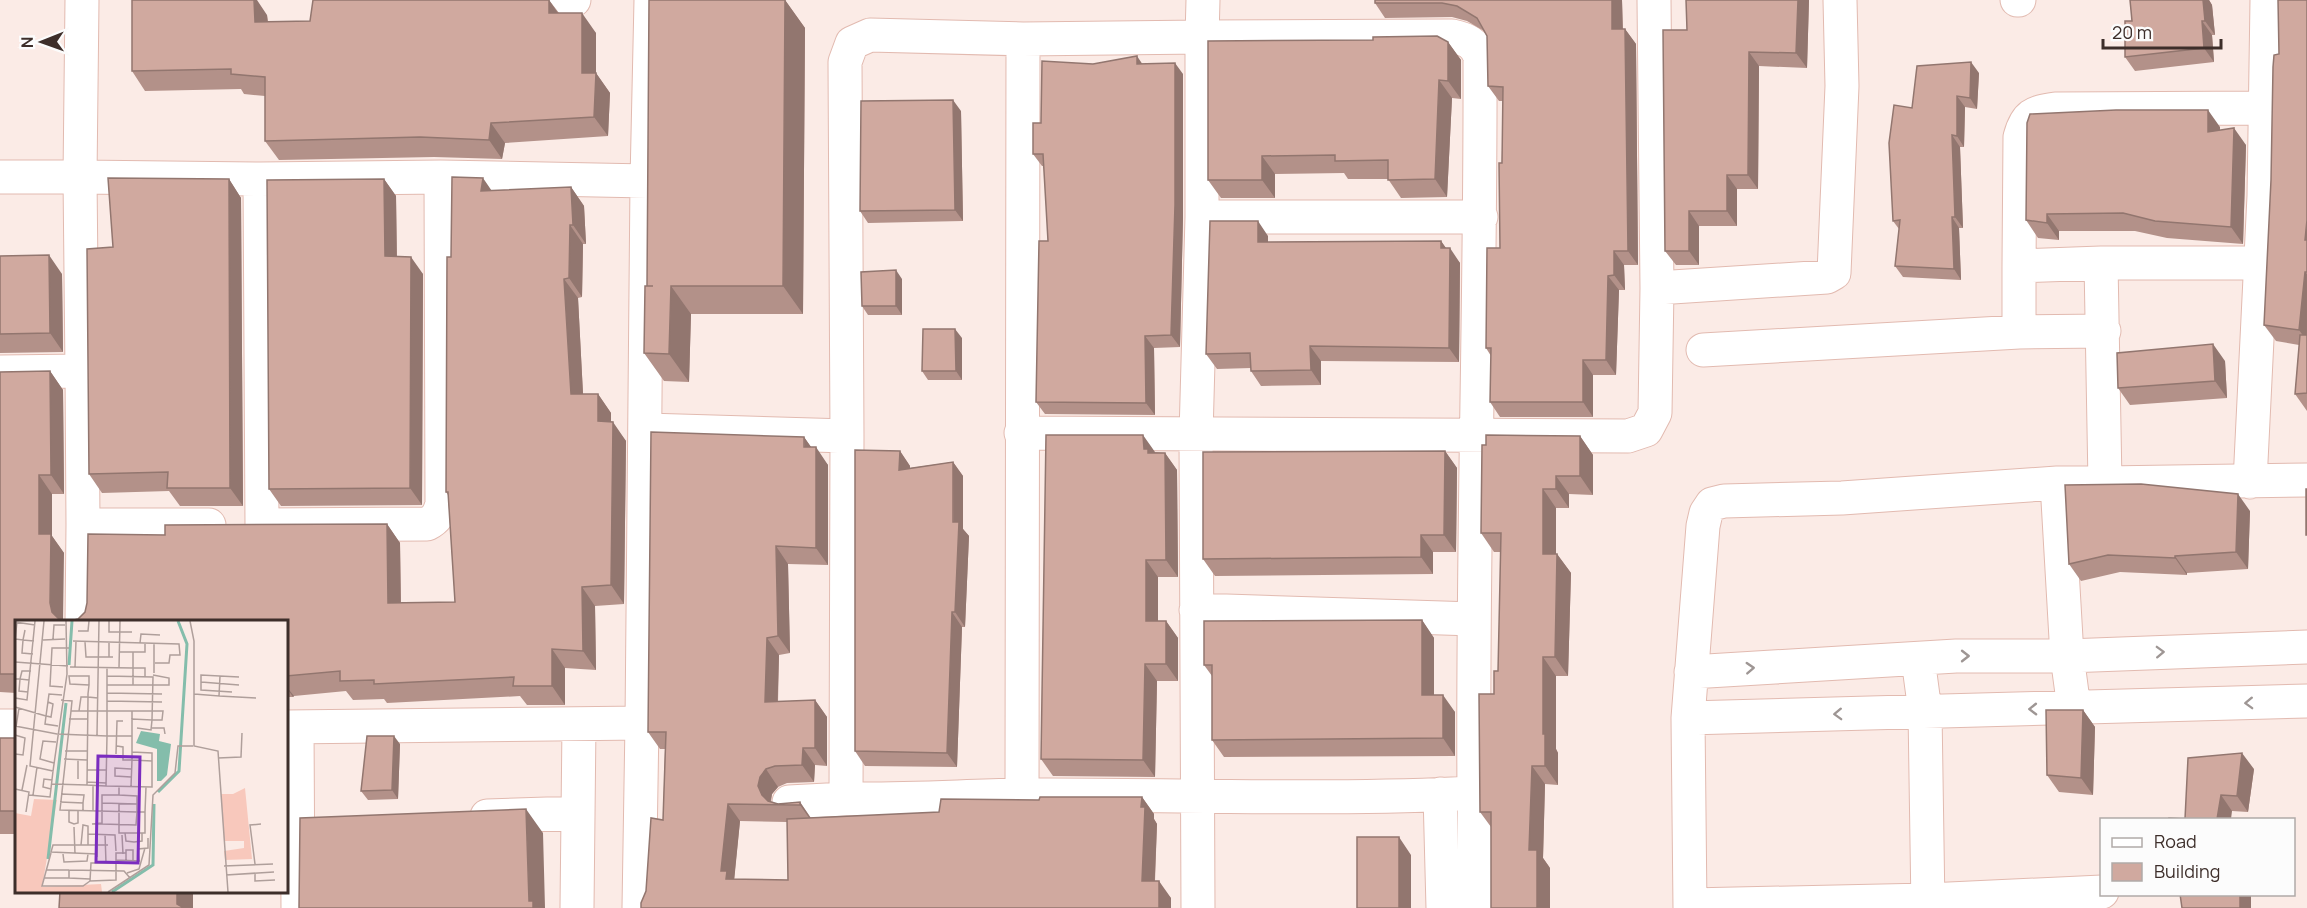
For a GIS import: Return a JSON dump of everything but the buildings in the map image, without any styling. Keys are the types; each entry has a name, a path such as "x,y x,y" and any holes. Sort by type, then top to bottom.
{"street":[{"path":"82,0 80,177 82,620"},
{"path":"512,0 574,0"},
{"path":"639,908 651,0"},
{"path":"1197,908 1196,435 1202,217 1203,0"},
{"path":"1022,434 1628,436 1646,430 1655,413 1657,288 1654,0"},
{"path":"1657,288 1827,277 1834,273 1842,86 1840,0"},
{"path":"2250,482 2267,108 2267,0"},
{"path":"846,799 845,62 852,43 870,35 1023,39 1452,36 1470,42 1478,49 1480,57 1480,218 1475,434 1475,908"},
{"path":"1022,795 1023,39"},
{"path":"2019,332 2020,137 2023,126 2030,116 2055,109 2267,108"},
{"path":"0,177 260,179 441,177 647,181"},
{"path":"83,525 427,524 434,520 440,514 442,504 441,177"},
{"path":"260,179 262,525"},
{"path":"1202,217 1480,218"},
{"path":"2019,266 2101,263 2261,263"},
{"path":"2101,263 2105,483"},
{"path":"1703,350 2019,332 2104,331"},
{"path":"0,372 82,371"},
{"path":"646,430 847,436"},
{"path":"2100,892 1928,904 1690,906 1688,718 1703,526 1706,513 1712,504 1724,501 1842,498 2057,483 2307,480"},
{"path":"2057,483 2067,656 2074,708"},
{"path":"1196,610 1474,619"},
{"path":"1691,672 1956,656 2067,656 2307,647"},
{"path":"1918,658 1924,711 1928,904"},
{"path":"1688,718 2307,701"},
{"path":"298,908 310,821 292,727 642,723"},
{"path":"577,908 579,724"},
{"path":"789,802 1022,795 1197,797 1474,793"},
{"path":"1440,794 1443,908"},
{"path":"462,817 578,813"}]}
